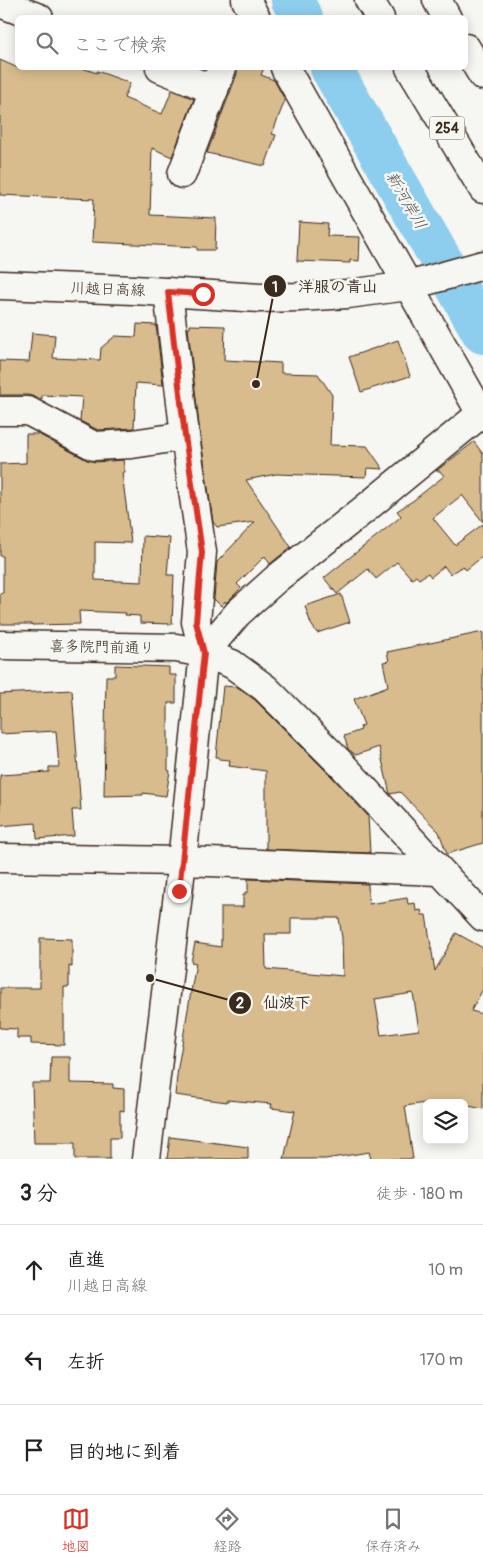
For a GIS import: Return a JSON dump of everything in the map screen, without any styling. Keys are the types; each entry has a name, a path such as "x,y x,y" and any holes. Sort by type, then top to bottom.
{"main road":[{"path":"369,0 378,15"},
{"path":"437,0 445,15"},
{"path":"0,3 31,15"},
{"path":"468,51 483,76"},
{"path":"171,70 218,79 182,174"},
{"path":"204,653 238,613 276,579 482,415 415,284 398,266 286,70"},
{"name":"254","path":"411,70 483,189"},
{"name":"川越日高線","path":"0,285 260,298 348,294 415,284 481,266"},
{"path":"146,1159 182,861 204,653 196,622 202,552 185,436 168,292"},
{"path":"0,411 28,411 94,446 132,444 185,436"},
{"name":"喜多院門前通り","path":"0,645 176,648 204,653 232,664 265,688 343,766 483,917"},
{"path":"0,858 182,861 439,871"}],"building":[{"path":"0,60 15,67 15,70 88,70 97,73 97,71 130,83 124,98 162,114 172,90 194,99 172,157 152,148 150,215 216,218 215,250 197,250 197,247 92,242 94,199 0,195"},
{"path":"237,70 263,70 261,75 274,80 285,100 272,134 276,135 265,166 207,153"},
{"path":"299,222 328,224 327,236 360,237 359,261 350,260 350,263 297,261"},
{"path":"137,324 156,325 163,385 136,383 134,428 98,430 80,421 82,397 42,395 42,399 28,395 0,395 0,361 29,362 32,333 55,335 53,358 100,360 101,348 115,336 136,337"},
{"path":"190,325 225,326 224,360 281,363 281,373 318,374 332,395 330,445 367,446 383,469 367,468 366,477 276,474 246,480 291,547 270,564 265,556 237,584 241,588 221,606 214,599 217,562 255,522 217,527 213,522 200,434 188,328 190,328"},
{"path":"398,340 410,376 361,392 349,357"},
{"path":"26,434 38,434 87,460 95,462 123,460 125,472 122,473 131,543 95,542 95,580 142,582 143,536 170,538 167,575 174,575 172,624 140,623 140,616 125,615 126,613 79,611 80,624 0,624 0,593 3,593 3,556 0,556 0,464 26,463"},
{"path":"474,442 483,454 483,522 462,495 433,518 455,545 483,524 483,556 466,570 463,566 450,574 444,566 431,577 428,573 419,579 416,576 412,579 397,562 376,579 368,569 337,594 324,578 398,519 401,516 397,511 444,476 440,471 436,471"},
{"path":"341,594 350,622 317,633 311,624 305,606"},
{"path":"483,632 483,843 447,854 439,832 400,792 390,794 379,747 356,755 348,749 344,736 361,730 360,727 364,725 354,699 388,686 383,662 389,661 387,652"},
{"path":"115,665 169,667 169,675 176,675 176,703 168,703 168,770 170,771 166,796 143,793 143,795 104,796 106,676 115,676"},
{"path":"223,686 237,687 255,700 368,816 370,853 266,849 266,771 229,766 230,760 216,757"},
{"path":"72,690 81,810 72,810 74,836 37,839 36,823 0,826 0,775 49,772 49,767 59,767 56,731 0,734 0,694"},
{"path":"248,879 368,884 369,904 407,898 408,904 415,903 416,911 421,910 422,915 426,915 435,971 456,933 483,948 483,989 471,1011 483,1014 483,1109 468,1106 468,1099 423,1099 423,1103 405,1106 413,1159 371,1159 369,1152 325,1159 284,1159 295,1111 271,1108 272,1104 227,1100 227,1102 175,1095 196,963 191,962 195,943 221,947 221,907 243,907 243,895 245,895 245,892 248,892","holes":["291,918 339,918 342,938 343,976 266,969 265,934 291,934","413,993 419,1030 381,1035 375,999"]},
{"path":"40,938 72,939 72,967 69,966 69,987 64,987 64,1045 31,1044 31,1038 17,1038 17,1029 0,1028 0,988 40,988"},
{"path":"51,1057 70,1057 70,1083 113,1084 113,1088 124,1089 124,1111 120,1110 120,1138 110,1138 110,1159 75,1159 75,1143 34,1143 32,1083 50,1083"},
{"path":"170,1137 248,1147 248,1159 167,1159"}],"waterway":[{"name":"新河岸川","path":"292,0 300,15"},
{"name":"新河岸川","path":"332,70 483,333"}],"place":[{"name":"洋服の青山","path":"256,384"},
{"name":"仙波下","path":"150,978"}],"route":[{"path":"179,891 204,653 196,622 202,552 185,436 168,292 203,294"}]}
